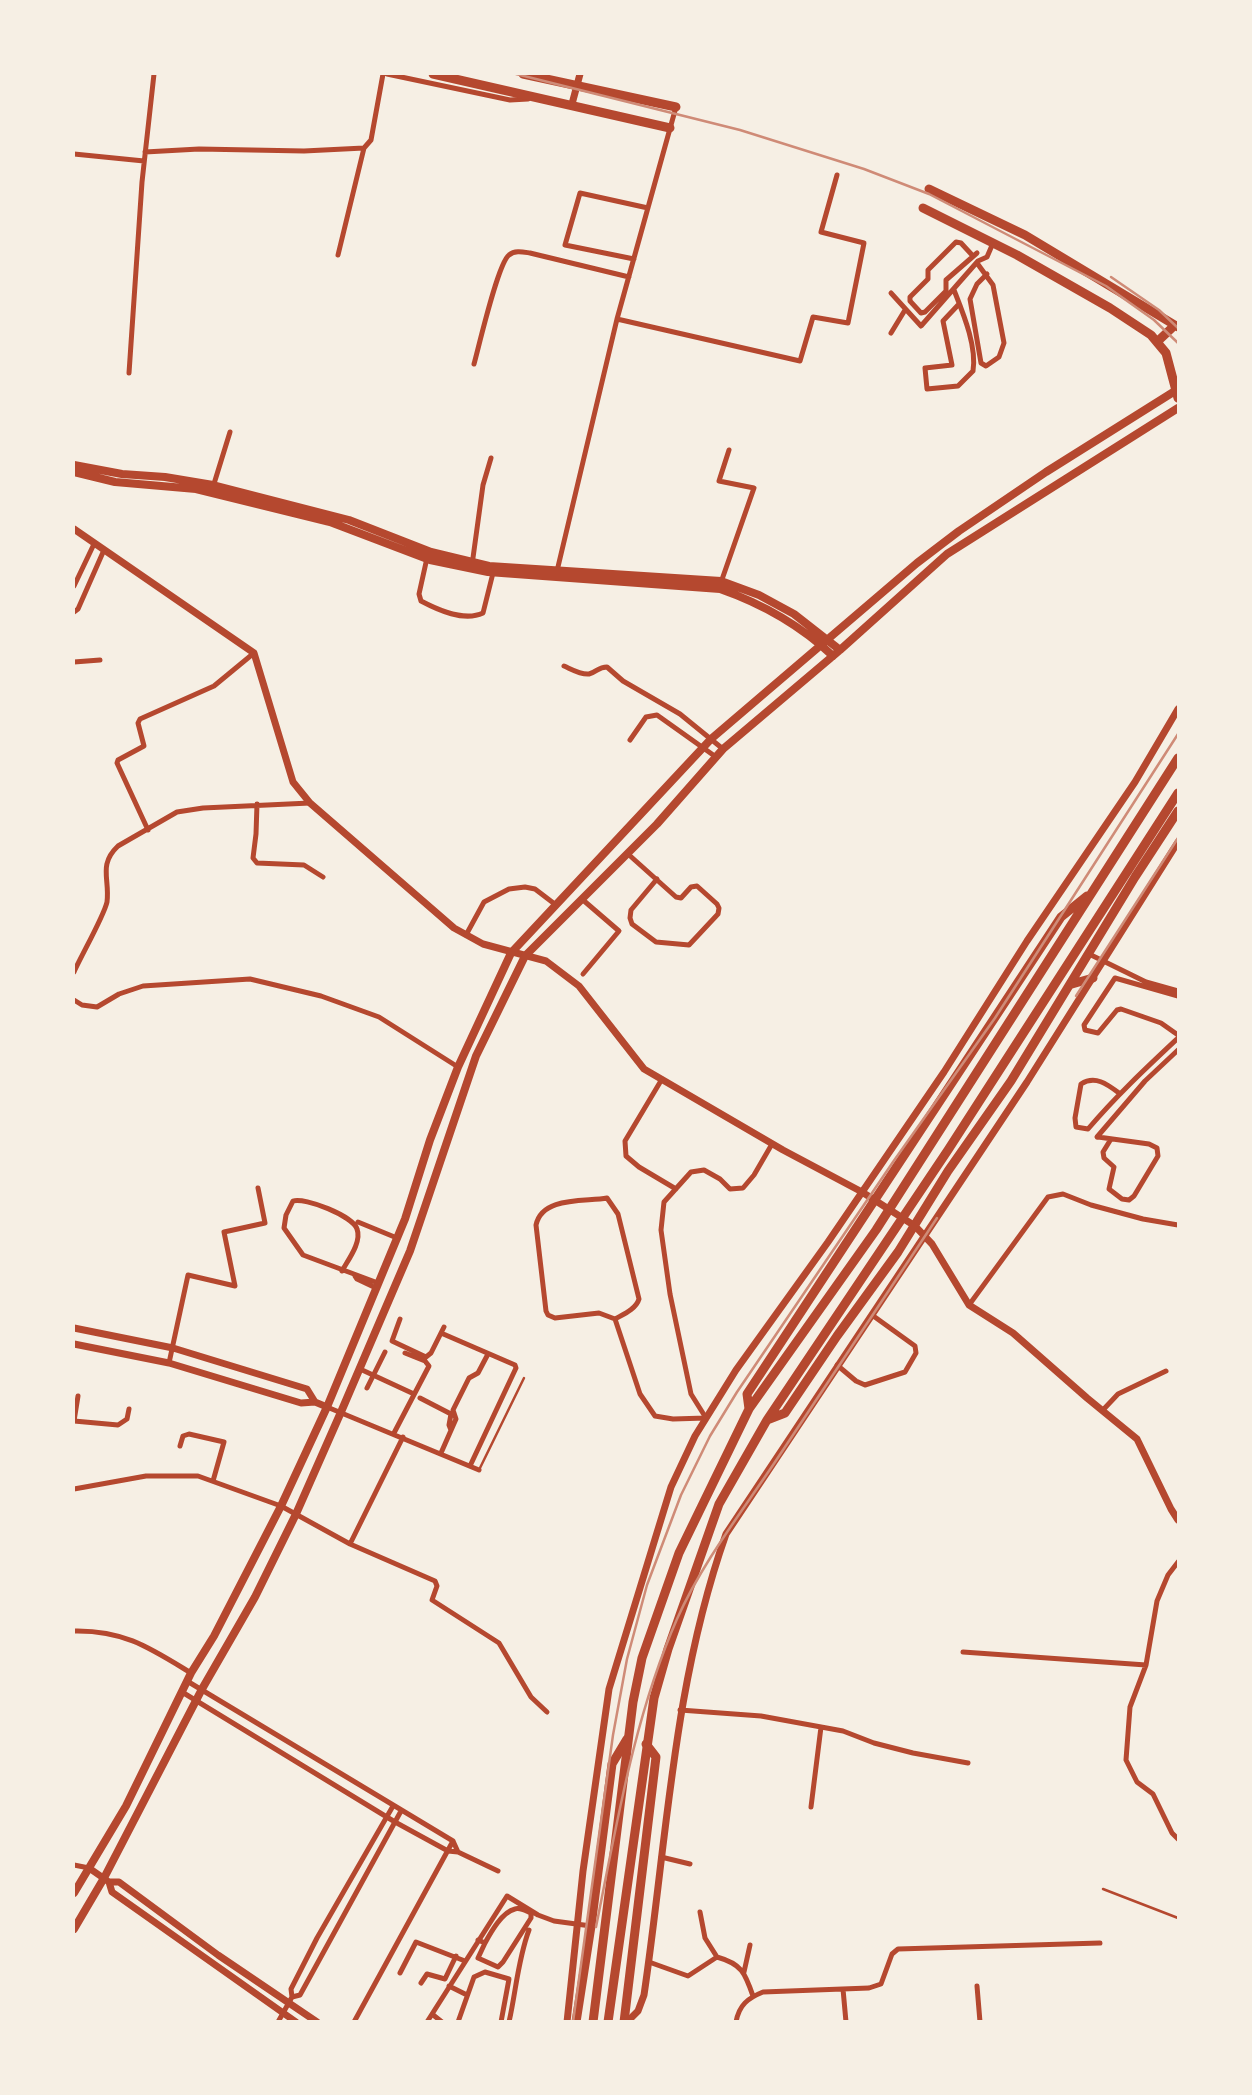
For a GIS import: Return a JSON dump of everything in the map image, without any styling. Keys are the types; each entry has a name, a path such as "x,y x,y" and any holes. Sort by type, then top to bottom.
{"main road":[{"path":"433,74 670,128"},
{"path":"523,74 676,107"},
{"path":"929,189 1025,235 1177,326 1158,341"},
{"path":"74,1893 126,1806 189,1677 214,1636 281,1506 327,1407 397,1238 458,1067 511,953 711,739 824,642 958,531 1046,472 1177,393 1172,366 1158,341 1110,308 993,243 923,208"},
{"path":"74,1929 106,1880 137,1813 202,1689 255,1597 296,1514 410,1251 476,1056 525,956 628,854 723,749 947,554 1178,408"},
{"path":"74,465 122,474 164,477 349,520 472,566"},
{"path":"74,472 115,482 212,489 330,522 427,558 494,570 720,585 771,602 794,614 836,653"},
{"path":"593,2021 627,1740 642,1658 679,1553 750,1409 876,1230 1178,758"},
{"path":"608,2021 654,1698 668,1649 719,1504 767,1420 913,1202 1178,793"},
{"path":"767,1420 785,1413 915,1226 948,1171 1011,1081 1178,811"},
{"path":"627,830 639,842"},
{"path":"750,1409 747,1394 1061,917 1094,891"},
{"path":"1089,954 1105,908"},
{"path":"1072,984 1093,978"},
{"path":"576,2021 592,1926 612,1764 627,1740"},
{"path":"625,2021 656,1757 646,1744"}],"street":[{"path":"129,373 144,161 154,74"},
{"path":"338,255 364,148 371,140 385,74 510,100 542,98"},
{"path":"540,74 553,80"},
{"path":"572,104 580,74"},
{"path":"557,574 617,319 676,107"},
{"path":"145,152 199,149 304,152 364,148"},
{"path":"74,154 144,161"},
{"path":"617,319 800,361 813,317 848,323 864,243 821,232 837,175"},
{"path":"634,259 565,245 580,193 648,208"},
{"path":"981,237 975,254 946,280 946,291 925,312 921,313 910,301 910,297 928,279 928,270 956,242 975,254 977,262 987,274 993,285 1004,343 999,357 986,366 981,363 971,299 977,285 987,274"},
{"path":"891,293 921,326 977,262 987,257 993,243"},
{"path":"474,364 496,284 509,254 519,251 530,253 628,277"},
{"path":"954,290 967,322 973,372 958,386 927,388 925,368 952,365 942,326 943,321 959,304"},
{"path":"891,333 905,310"},
{"path":"212,489 230,432"},
{"path":"720,585 754,488 719,481 729,450"},
{"path":"472,566 483,485 491,458"},
{"path":"74,529 254,653 293,782 310,803 454,928 483,944 546,961 579,986 644,1069 772,1144 862,1192 915,1226 932,1244 969,1305 1013,1333 1137,1439 1178,1520"},
{"path":"74,586 94,544"},
{"path":"74,612 78,609 104,550"},
{"path":"427,558 419,594 421,601 460,616 483,613 494,570"},
{"path":"902,577 912,587"},
{"path":"148,830 117,763 145,746 138,723 140,719 146,714 214,686 254,653"},
{"path":"74,662 100,660"},
{"path":"564,666 581,674 590,674 599,667 607,667 622,681 680,714 723,749"},
{"path":"567,2021 577,1924 609,1689 671,1487 706,1418 736,1370 862,1192 1135,782 1178,709"},
{"path":"630,740 646,717 653,714 716,757"},
{"path":"74,972 107,904 106,862 110,853 118,846 177,812 257,804 310,803"},
{"path":"257,804 253,858 257,863 304,866 323,877"},
{"path":"625,2021 638,2011 644,1995 680,1710 708,1584 726,1534 1093,978 1178,842"},
{"path":"628,854 657,879 678,898 691,887 700,887 719,908 718,914 689,945 656,942 632,924 631,910 657,879"},
{"path":"466,935 484,902 509,889 535,889 556,905"},
{"path":"583,900 619,931 583,974"},
{"path":"1089,954 1146,982 1178,993"},
{"path":"1119,970 1087,1018 1085,1030 1098,1034 1117,1010 1121,1009 1150,1018 1177,1035"},
{"path":"1115,978 1178,993"},
{"path":"74,1000 82,1005 97,1007 118,994 143,986 250,979 321,996 379,1017 458,1067"},
{"path":"1119,1093 1095,1080 1087,1080 1081,1084 1076,1127 1088,1129 1119,1093 1177,1035 1178,1025"},
{"path":"1098,1136 1154,1072 1178,1051"},
{"path":"1147,1065 1154,1072"},
{"path":"662,1079 625,1141 626,1156 676,1189"},
{"path":"1091,1125 1098,1136 1149,1144 1158,1152 1134,1196 1129,1200 1122,1199 1109,1189 1114,1167 1104,1158 1103,1152 1111,1139"},
{"path":"706,1418 691,1394 670,1294 661,1230 664,1202 691,1172 704,1170 720,1179 730,1189 743,1188 772,1144"},
{"path":"169,1363 188,1275 235,1286 224,1232 265,1223 258,1188"},
{"path":"969,1305 1048,1197 1063,1194 1091,1205 1178,1225"},
{"path":"607,1198 612,1204 618,1214 639,1299 631,1310 615,1319 599,1313 555,1318 548,1315 536,1225 537,1218 543,1212 561,1202 607,1198"},
{"path":"342,1271 358,1237 352,1221 307,1201 293,1201 286,1215 284,1228 303,1255 357,1279 377,1285"},
{"path":"358,1222 397,1238"},
{"path":"836,1365 865,1385 905,1372 916,1353 915,1346 872,1315"},
{"path":"615,1319 640,1394 655,1416 673,1419 706,1418"},
{"path":"400,1320 393,1341 426,1357 443,1330 515,1365 516,1372 470,1466"},
{"path":"74,1328 173,1348 307,1389 315,1402"},
{"path":"74,1344 169,1363 301,1403 315,1402 479,1470"},
{"path":"367,1388 385,1352"},
{"path":"394,1433 417,1396 429,1366 425,1361 405,1353"},
{"path":"440,1453 456,1419 453,1410 469,1378 478,1373 488,1354"},
{"path":"360,1369 452,1414 449,1425 451,1430"},
{"path":"1102,1411 1118,1394 1166,1371"},
{"path":"78,1396 74,1422 118,1424 127,1419 129,1409"},
{"path":"180,1446 186,1434 224,1442 213,1481"},
{"path":"350,1544 402,1437"},
{"path":"74,1489 146,1476 198,1476 281,1506 350,1544 435,1581 437,1586 432,1600 499,1643 531,1697 547,1712"},
{"path":"1178,1562 1168,1575 1157,1601 1146,1665 1130,1707 1126,1760 1137,1782 1153,1794 1172,1833 1178,1839"},
{"path":"74,1631 141,1642 202,1689 453,1841 458,1852"},
{"path":"963,1652 1146,1665"},
{"path":"182,1692 386,1817 447,1851 458,1852 498,1871"},
{"path":"680,1710 761,1716 843,1731 874,1743 913,1753 968,1763"},
{"path":"811,1807 821,1727"},
{"path":"126,1806 137,1813"},
{"path":"278,2021 317,1938 393,1806"},
{"path":"290,2000 300,1995 401,1811"},
{"path":"354,2021 453,1841"},
{"path":"661,1857 690,1864"},
{"path":"74,1865 89,1868 106,1880 119,1882 317,2021"},
{"path":"106,1880 112,1892 296,2021"},
{"path":"427,2021 433,2017 465,1961 481,1942 497,1924 512,1910 531,1913 531,1918 500,1966 496,1968 478,1958 481,1942 507,1896 538,1915 554,1921 592,1926"},
{"path":"700,1912 705,1938 717,1957 744,1972"},
{"path":"509,2021 522,1950 529,1930"},
{"path":"317,1938 327,1945"},
{"path":"400,1973 416,1941 465,1961"},
{"path":"736,2021 738,2012 749,1997 762,1992 869,1988 881,1984 892,1954 898,1949 1100,1943"},
{"path":"750,1945 744,1972 753,1996"},
{"path":"421,1983 427,1974 440,1980 445,1979 456,1956"},
{"path":"649,1962 688,1976 717,1957"},
{"path":"458,2021 477,1973 485,1972 508,1977 501,2021"},
{"path":"449,1986 467,1995"},
{"path":"977,1986 980,2021"},
{"path":"844,1989 846,2021"},
{"path":"433,2017 442,2021"}],"lane":[{"path":"479,1470 524,1378"},
{"path":"1103,1889 1178,1918"}],"railway":[{"path":"516,74 740,130 864,169 929,194 1106,286 1154,320 1178,343"},
{"path":"1111,277 1159,310 1178,328"},
{"path":"573,2022 613,1735 627,1659 647,1585 681,1495 710,1436 737,1392 893,1162 995,1018 1178,734"},
{"path":"1076,996 1178,838"},
{"path":"596,1927 638,1732 662,1656 687,1598 723,1539 937,1218"}]}
